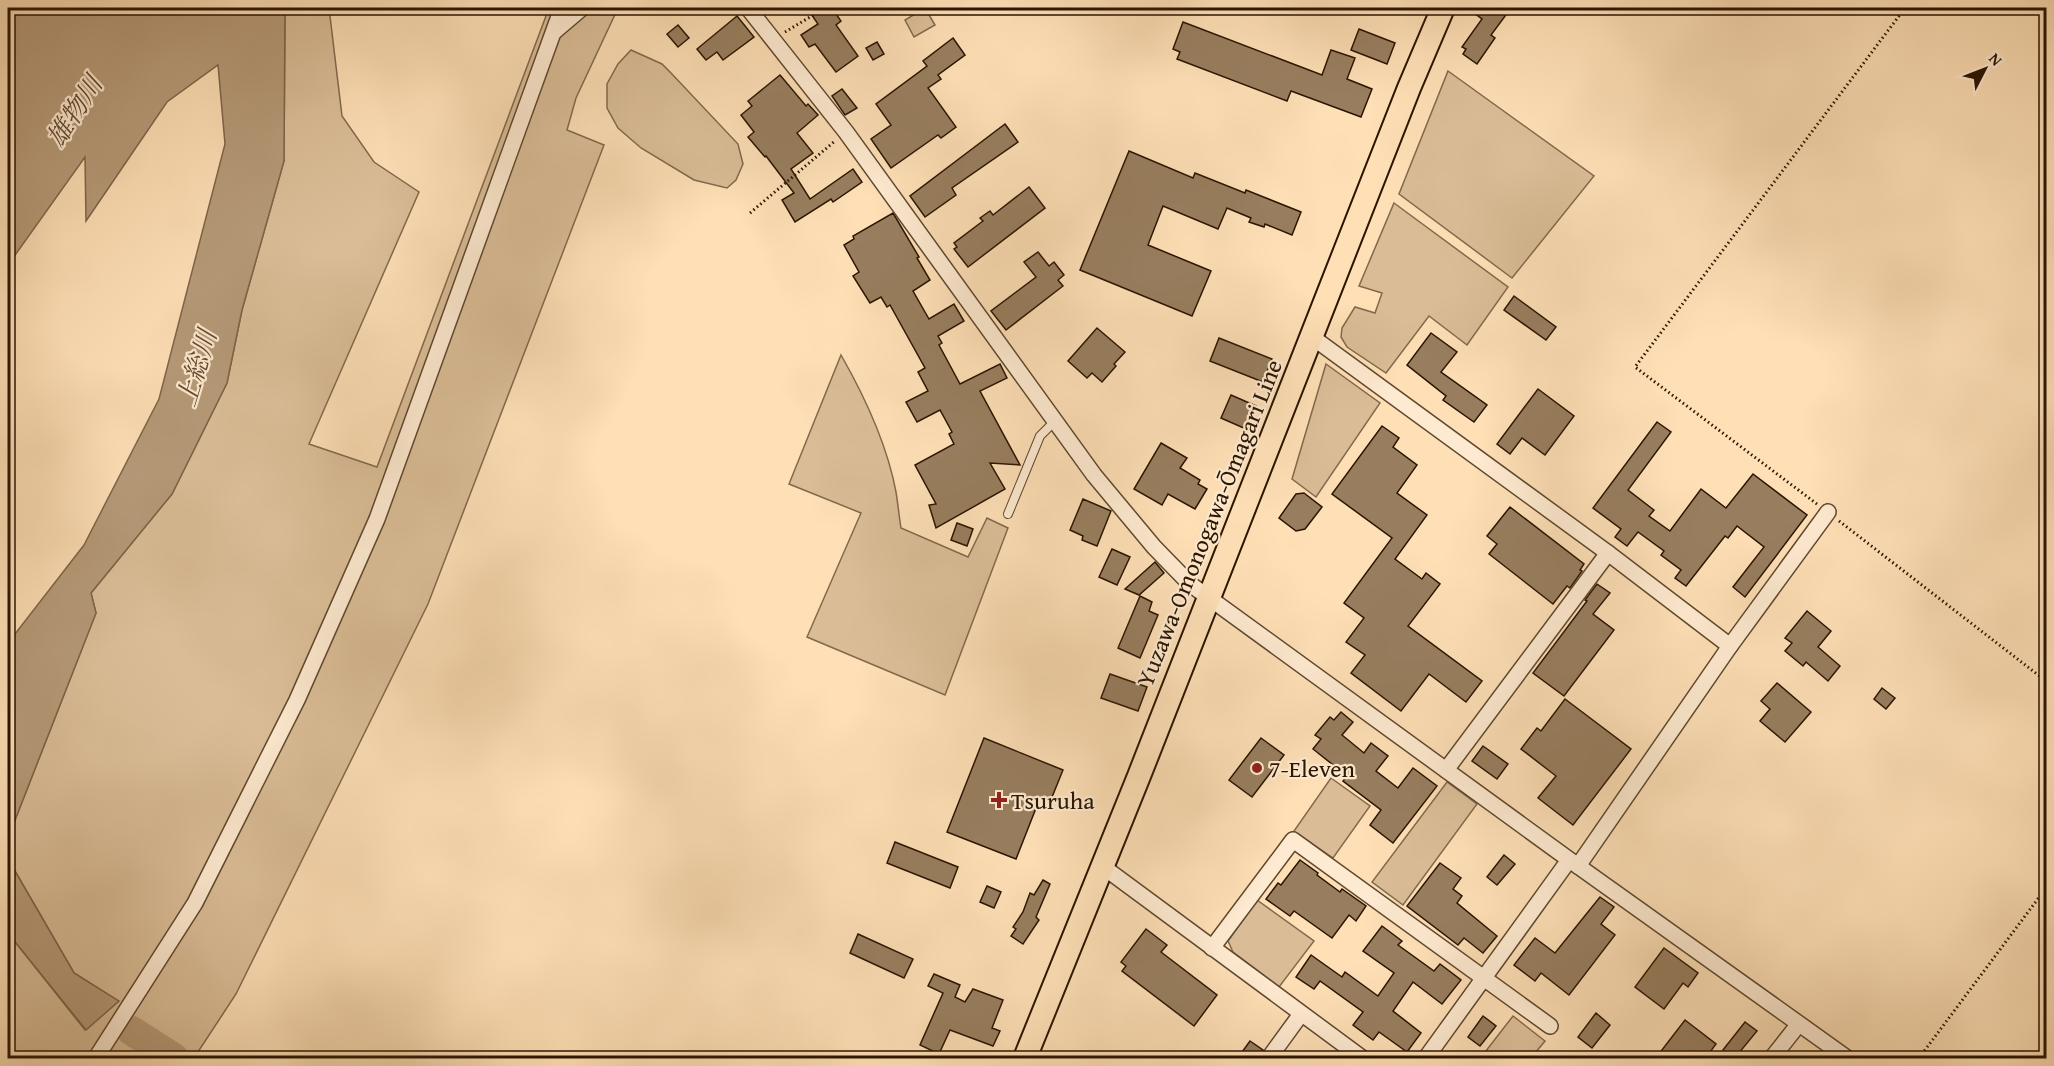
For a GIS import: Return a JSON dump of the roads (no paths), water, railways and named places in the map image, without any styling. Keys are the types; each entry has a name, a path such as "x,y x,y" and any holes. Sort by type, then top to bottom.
{"main road":[{"name":"Yuzawa-Omonogawa-Ōmagari Line","path":"1025,1059 1443,8"}],"street":[{"path":"96,1059 195,903 297,700 377,519 562,8"},
{"path":"553,32 582,8"},
{"path":"748,8 846,132 1094,475 1154,547 1190,584 1847,1059"},
{"path":"1312,337 1608,553 1730,646"},
{"path":"1425,1059 1573,863 1828,512"},
{"path":"1446,770 1608,553"},
{"path":"1212,948 1293,840 1550,1026"},
{"path":"1102,866 1362,1059"},
{"path":"1269,1059 1301,1014"},
{"path":"1772,1059 1798,1025"}],"lane":[{"path":"1008,514 1040,436 1055,421"}],"water":[{"name":"雄物川","path":"8,8 285,8 284,161 242,310 227,383 172,494 91,593 96,613 8,838 8,643 84,545 159,399 225,144 218,65 167,102 86,221 85,157 8,265"},
{"path":"8,859 74,973 119,1001 86,1030 8,933"}],"waterway":[{"name":"上総川","path":"132,1031 174,1058"}],"place":[{"name":"7-Eleven","path":"1257,768"},
{"name":"Tsuruha","path":"999,800"}]}
